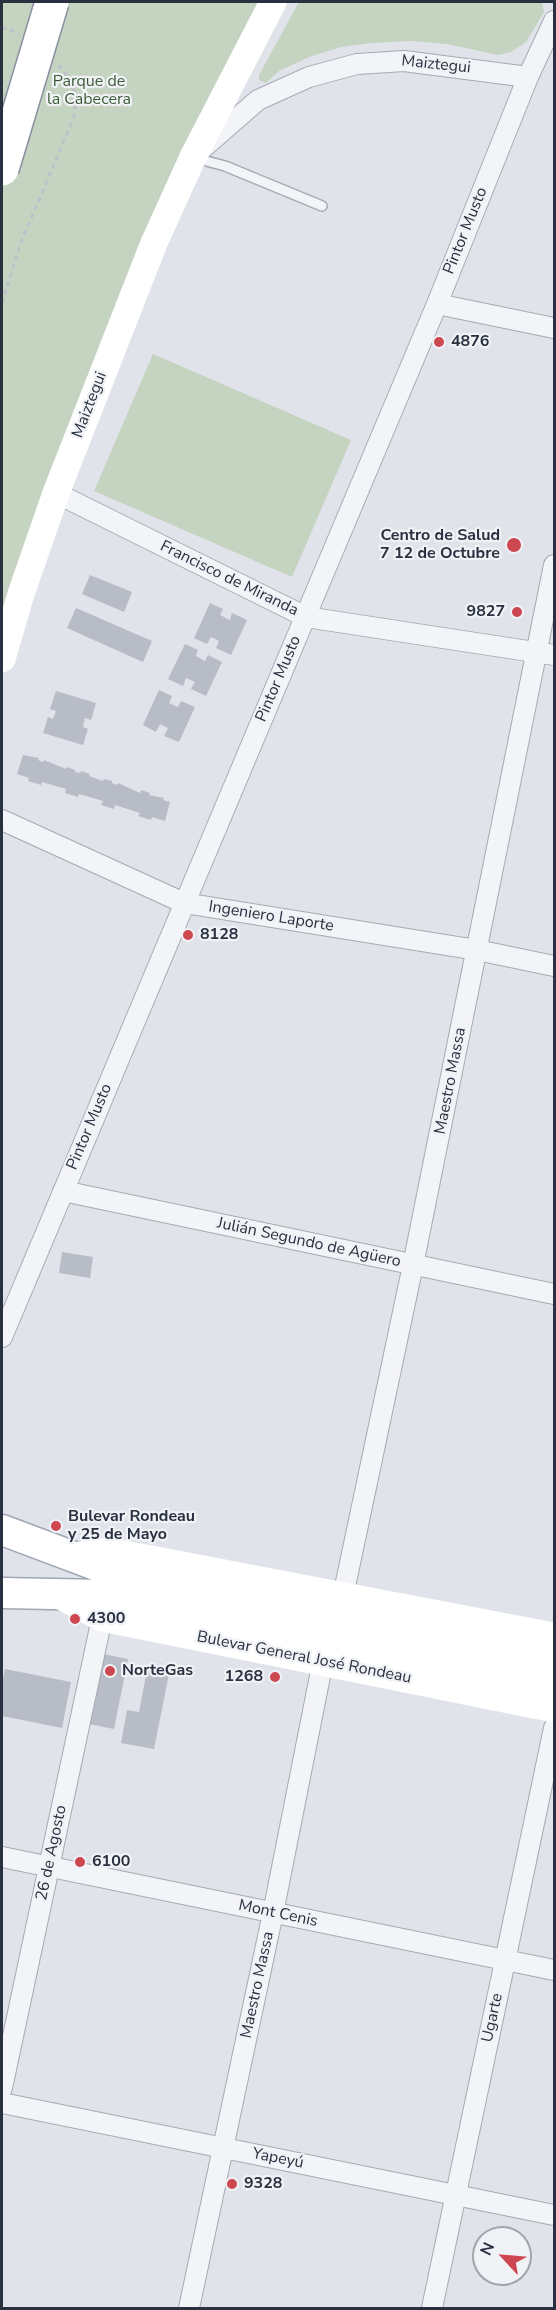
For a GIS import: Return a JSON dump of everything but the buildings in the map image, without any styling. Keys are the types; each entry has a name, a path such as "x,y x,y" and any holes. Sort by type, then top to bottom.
{"highway":[{"path":"2,90 29,2"},
{"path":"2,169 52,2"}],"main road":[{"name":"Maiztegui","path":"2,659 24,584 56,493 125,315 193,157 273,2"},
{"path":"2,1530 106,1569 555,1661"},
{"path":"73,1556 109,1551 555,1636"},
{"name":"Bulevar General José Rondeau","path":"2,1593 105,1595 555,1690"},
{"name":"Bulevar General José Rondeau","path":"59,1595 102,1618 555,1709"}],"street":[{"name":"Pintor Musto","path":"2,1336 437,304 528,77 555,21"},
{"name":"Maiztegui","path":"193,157 258,100 333,69 357,64 404,61 528,77"},
{"path":"437,304 555,328"},
{"name":"Francisco de Miranda","path":"56,493 306,617 546,654"},
{"name":"Maestro Massa","path":"343,1596 477,950 546,654 555,565"},
{"name":"Ingeniero Laporte","path":"2,820 184,903 477,950 555,966"},
{"name":"Julián Segundo de Agüero","path":"63,1191 555,1294"},
{"name":"26 de Agosto","path":"2,2088 102,1618"},
{"name":"Maestro Massa","path":"189,2308 273,1913 323,1662"},
{"name":"Ugarte","path":"432,2308 555,1728"},
{"name":"Mont Cenis","path":"2,1857 555,1970"},
{"name":"Yapeyú","path":"2,2103 555,2215"}],"lane":[{"path":"193,157 225,166 322,206"}],"path":[{"path":"2,29 8,28 22,36"},
{"path":"2,303 21,242 74,117 76,95 63,69 54,62"}],"green space":[{"name":"Parque de la Cabecera","path":"2,2 273,2 226,92 2,659"},
{"path":"299,2 542,2 544,12 526,42 511,52 498,55 447,44 411,41 372,43 341,47 309,57 279,71 266,83 259,80 259,75"},
{"path":"153,354 351,440 292,577 94,491"}],"place":[{"name":"4876","path":"439,342"},
{"name":"Centro de Salud 7 12 de Octubre","path":"514,545"},
{"name":"9827","path":"517,612"},
{"name":"8128","path":"188,935"},
{"name":"Bulevar Rondeau y 25 de Mayo","path":"56,1526"},
{"name":"4300","path":"75,1619"},
{"name":"NorteGas","path":"110,1671"},
{"name":"1268","path":"275,1677"},
{"name":"6100","path":"80,1862"},
{"name":"9328","path":"232,2184"}]}
